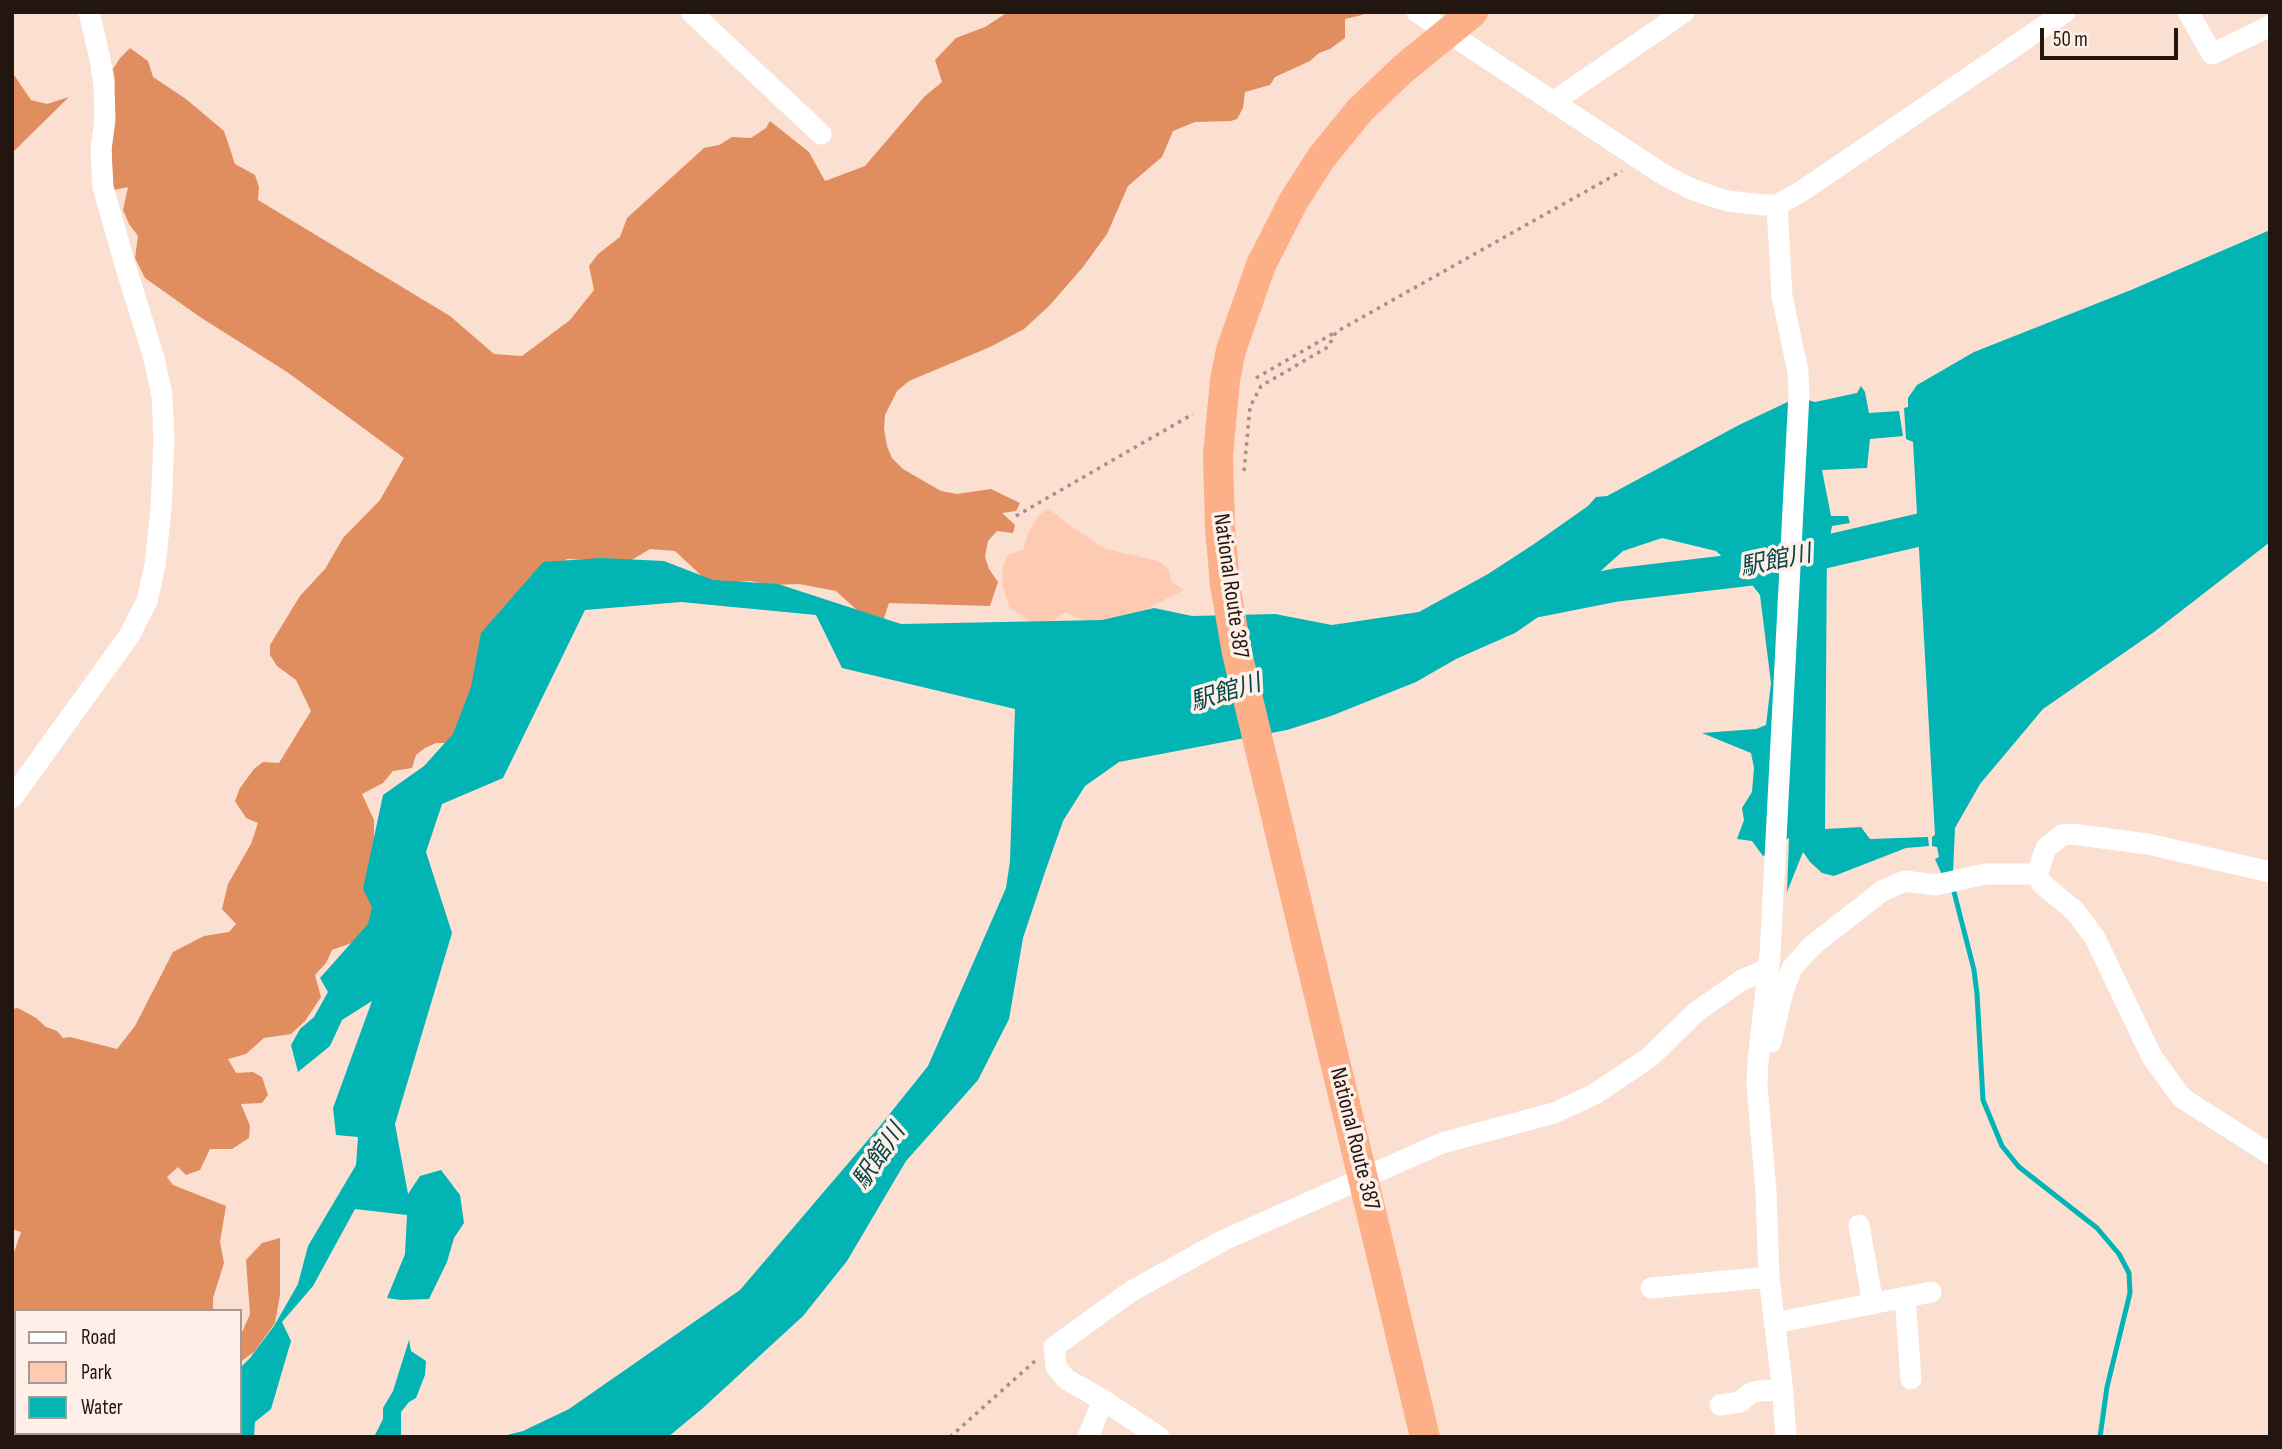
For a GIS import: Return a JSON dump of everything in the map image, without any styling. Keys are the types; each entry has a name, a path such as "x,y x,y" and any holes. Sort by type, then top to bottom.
{"highway":[{"name":"National Route 387","path":"1425,1437 1246,691 1225,585 1217,488 1221,418 1231,350 1247,299 1278,230 1321,158 1353,118 1380,90 1473,12"}],"street":[{"path":"12,797 129,636 147,601 155,565 161,510 164,439 162,395 154,358 103,187 104,86 89,12"},
{"path":"691,12 821,134"},
{"path":"1416,12 1641,160 1689,188 1744,204 1777,205 1802,191 2065,12"},
{"path":"1553,102 1684,12"},
{"path":"2188,12 2212,54 2270,26"},
{"path":"1777,205 1782,296 1798,372 1799,393 1769,962 1758,1061 1758,1094 1766,1192 1769,1277 1786,1437"},
{"path":"2270,872 2148,844 2072,834 2062,835 2046,848 2038,874 2042,884 2075,911 2095,938 2152,1057 2182,1098 2270,1154"},
{"path":"1758,1094 1783,991 1792,968 1813,945 1882,891 1905,881 1936,885 1984,874 2038,874"},
{"path":"1159,1437 1103,1400 1066,1380 1056,1367 1054,1347 1130,1292 1195,1255 1362,1173 1442,1143 1554,1113 1595,1094 1650,1057 1696,1012 1769,962"},
{"path":"1859,1225 1873,1304"},
{"path":"1651,1288 1769,1277"},
{"path":"1775,1323 1931,1292"},
{"path":"1905,1297 1911,1379"},
{"path":"1720,1405 1733,1405 1759,1391 1783,1390"},
{"path":"1088,1437 1095,1426 1103,1400"}],"path":[{"path":"1256,378 1641,160"},
{"path":"1244,481 1250,407 1255,394 1261,386 1328,346 1336,332"},
{"path":"1016,516 1193,414"},
{"path":"950,1437 1005,1385 1054,1347"}],"green space":[{"path":"1048,508 1106,549 1158,561 1168,568 1172,582 1184,590 1139,613 1089,622 1065,612 1049,624 1029,621 1009,607 1002,583 1003,565 1009,554 1023,550 1028,533 1038,516"}],"shaded area":[{"path":"1008,12 1364,12 1362,15 1345,19 1345,38 1330,49 1275,77 1270,85 1245,92 1243,108 1237,119 1195,122 1173,131 1162,157 1128,186 1107,234 1083,267 1050,305 1024,329 990,347 909,381 897,391 885,415 884,429 892,458 903,469 941,491 957,494 991,489 1020,503 1016,511 1002,513 1015,525 1013,533 997,531 988,541 985,557 998,582 990,606 889,603 882,624 859,612 836,591 799,584 771,585 750,581 725,583 706,580 675,551 650,549 630,561 567,559 537,581 453,743 436,743 425,748 416,755 412,768 393,771 383,783 362,794 374,820 374,860 378,892 365,938 332,950 326,963 315,975 321,997 305,1021 291,1034 264,1038 246,1054 228,1059 236,1073 253,1072 262,1077 268,1095 262,1103 241,1104 250,1126 249,1138 232,1149 210,1149 200,1170 186,1175 178,1167 167,1177 173,1185 226,1206 220,1242 224,1263 213,1298 213,1309 14,1309 14,1435 170,1435 12,1437 12,1258 21,1232 12,1229 12,1009 18,1008 36,1018 63,1038 70,1037 117,1049 135,1026 173,952 204,936 229,932 236,924 222,909 228,884 251,844 258,823 246,818 235,801 240,788 254,769 263,762 279,763 311,711 296,680 277,666 270,655 270,645 300,596 325,569 343,538 380,500 404,458 287,372 200,317 145,278 135,258 138,236 123,210 128,187 114,190 108,185 112,163 111,114 115,81 113,69 120,58 130,48 148,61 153,77 186,99 224,131 235,164 255,175 259,187 258,200 450,316 494,354 522,356 570,320 594,290 589,266 598,254 620,237 627,218 704,148 719,145 732,137 751,138 766,128 770,121 809,152 825,181 865,166 924,97 942,82 935,60 956,38 985,27"},
{"path":"12,72 31,100 47,104 69,97 12,153"},
{"path":"280,1238 280,1295 275,1323 254,1352 242,1361 242,1332 250,1314 246,1260 262,1243"}],"water":[{"path":"2270,230 2270,542 2154,632 2043,709 1980,784 1955,828 1953,873 1942,875 1935,859 1939,857 1937,847 1932,846 1932,837 1935,835 1913,442 1906,439 1904,408 1908,407 1908,398 1917,385 1974,352 2131,290"},
{"path":"1861,386 1865,392 1869,413 1899,411 1903,436 1870,439 1867,468 1822,470 1831,516 1848,516 1850,523 1832,526 1827,539 1825,829 1861,827 1870,839 1928,837 1929,846 1906,848 1834,876 1822,873 1803,852 1787,892 1789,838 1771,848 1772,853 1763,856 1752,841 1737,839 1744,820 1742,808 1752,792 1754,768 1751,753 1702,733 1756,729 1766,725 1771,683 1760,595 1749,581 1716,551 1662,538 1623,551 1586,584 1515,633 1456,659 1416,682 1331,716 1287,730 1119,762 1085,786 1063,821 1023,938 1009,1019 978,1080 906,1161 847,1261 803,1316 668,1437 499,1437 523,1431 569,1409 740,1290 928,1066 1006,888 1010,861 1015,709 842,668 816,615 681,602 585,610 503,778 442,804 426,852 452,933 395,1124 408,1194 420,1176 441,1170 460,1195 464,1223 454,1238 447,1262 429,1299 387,1298 405,1254 407,1215 355,1209 313,1286 282,1322 291,1341 271,1409 255,1422 254,1437 177,1437 242,1435 242,1366 274,1326 298,1284 308,1246 356,1165 358,1137 336,1135 333,1108 372,1001 342,1020 330,1046 298,1072 291,1045 300,1029 314,1017 328,992 320,978 368,924 372,907 363,889 383,795 424,766 453,734 471,687 481,633 543,562 601,558 664,561 713,580 778,584 901,624 1102,620 1154,608 1192,616 1275,614 1332,625 1419,612 1488,574 1588,506 1596,497 1607,496 1739,425 1798,397 1815,402 1857,393"},
{"path":"409,1340 411,1351 426,1361 425,1375 416,1398 401,1412 401,1436 374,1437 383,1419 383,1408 393,1391"}],"waterway":[{"name":"駅館川","path":"1530,602 1616,585 1751,569 1962,520"},
{"path":"1953,888 1974,970 1983,1100 2002,1146 2019,1167 2097,1228 2119,1254 2129,1273 2130,1293 2107,1387 2100,1437"}]}
